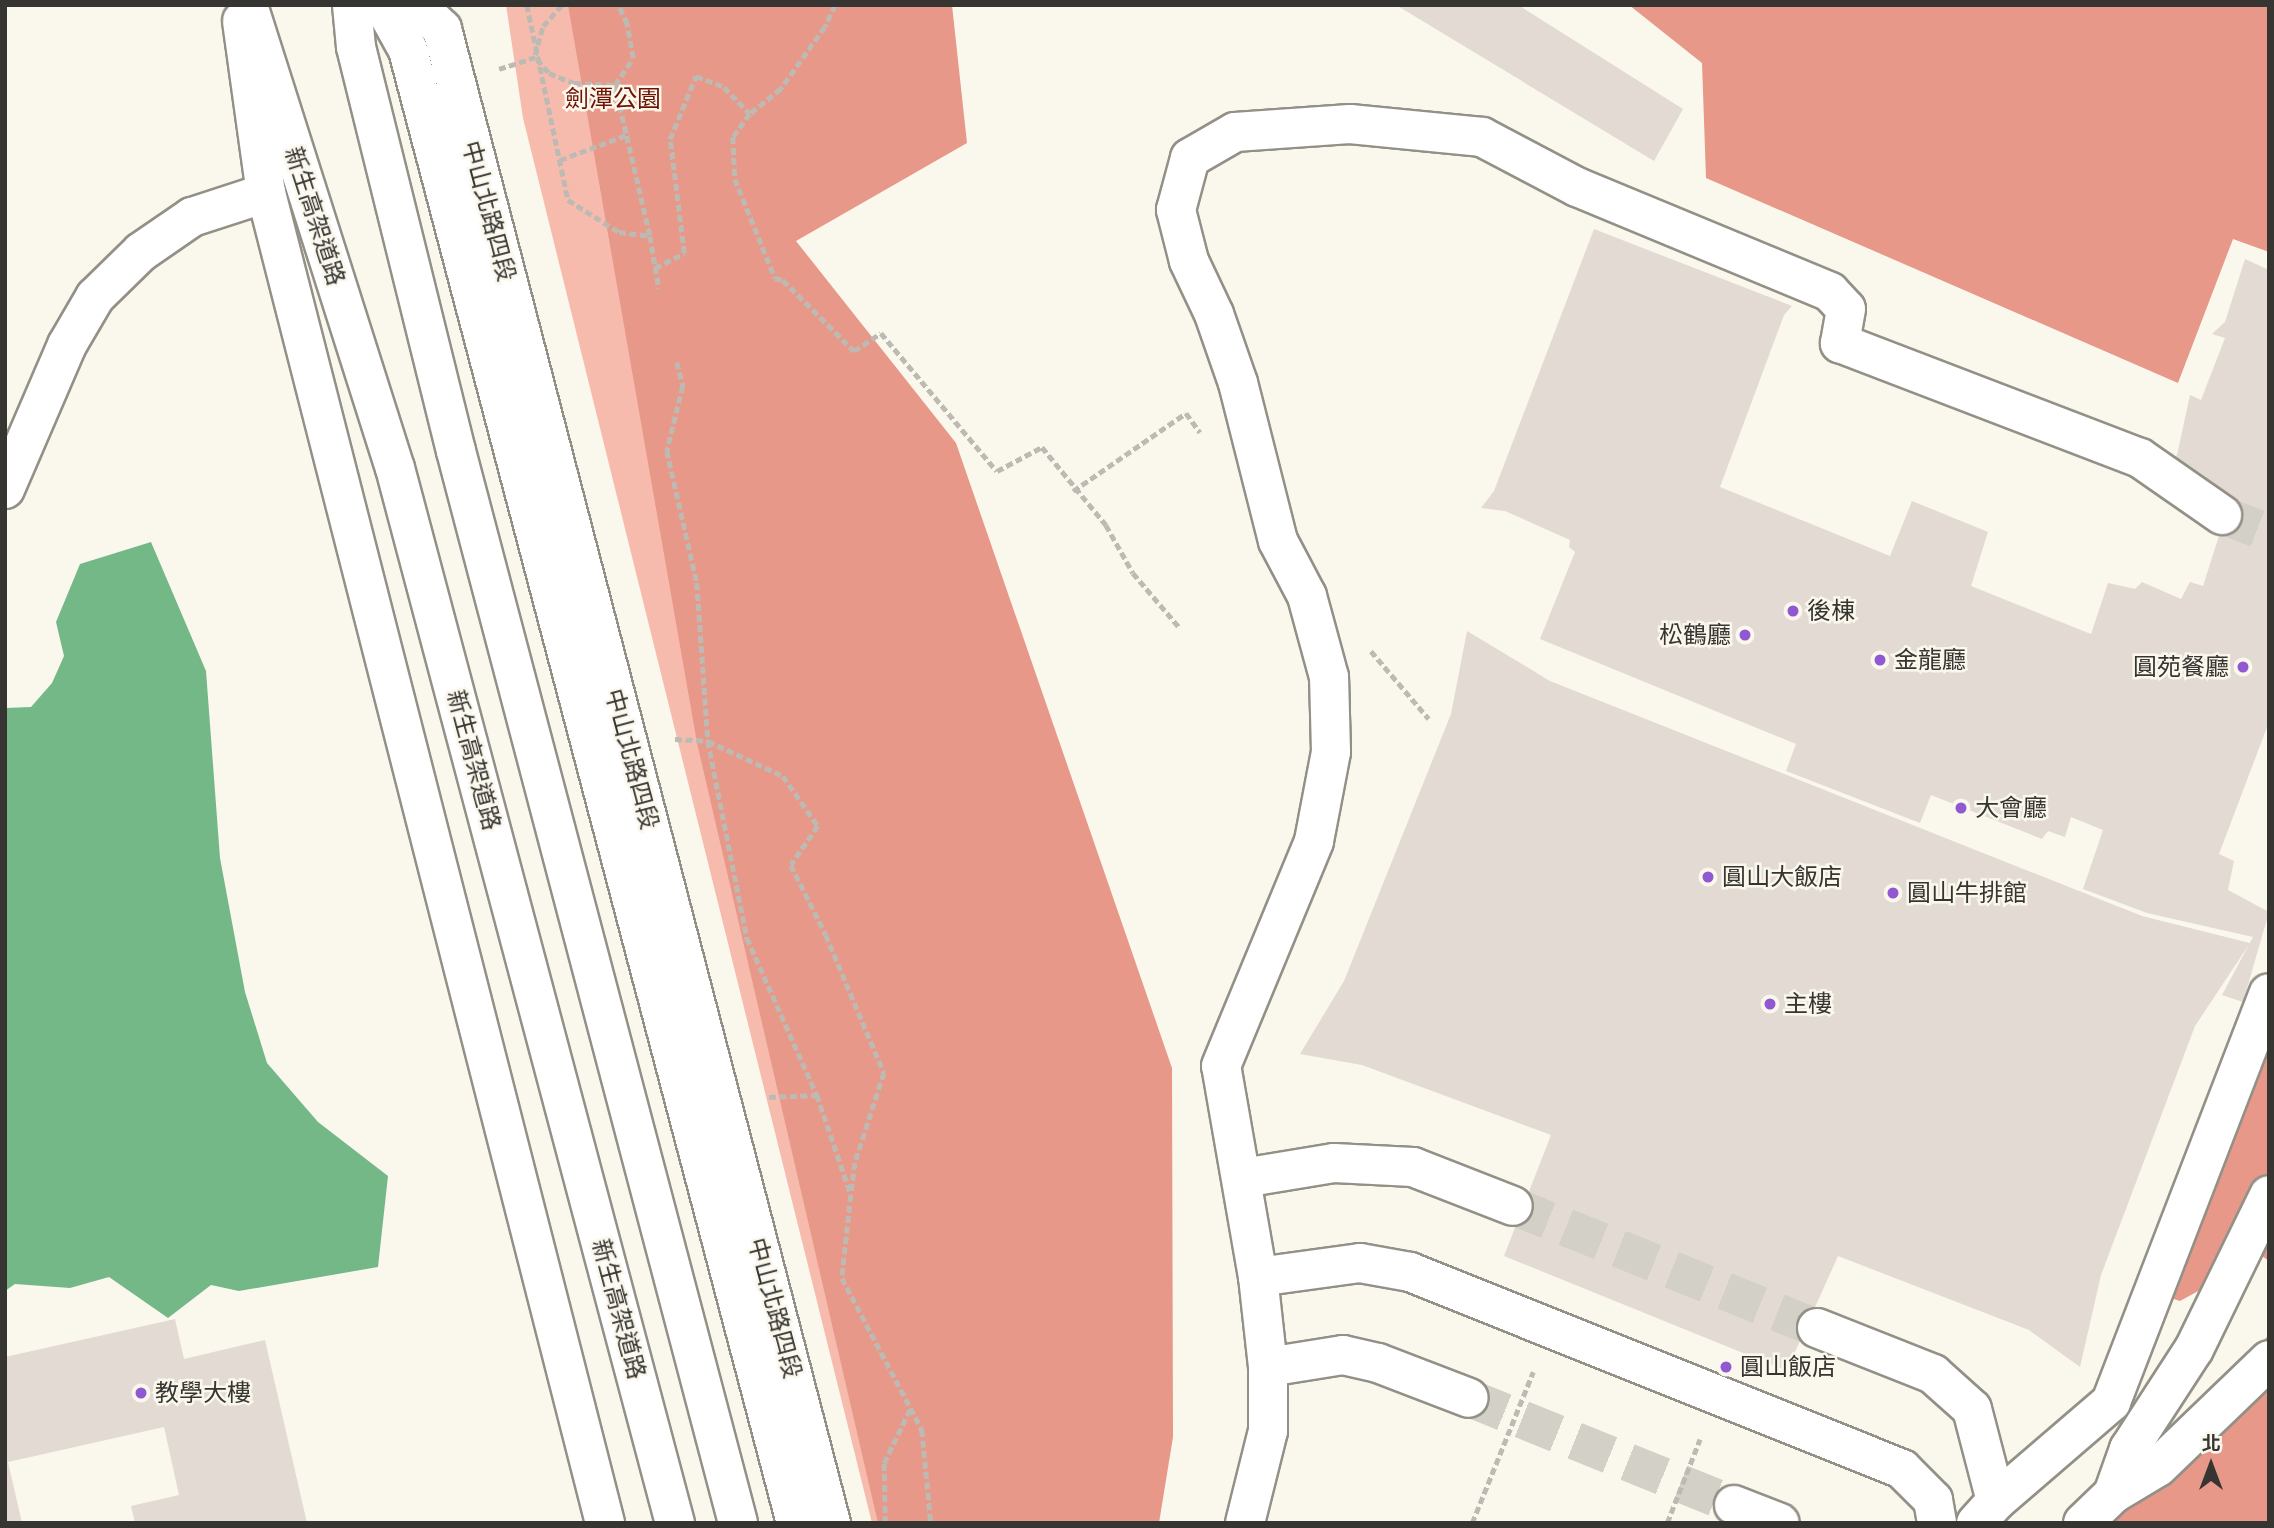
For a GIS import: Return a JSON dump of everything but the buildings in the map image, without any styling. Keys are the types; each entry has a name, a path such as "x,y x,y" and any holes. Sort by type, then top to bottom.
{"main road":[{"path":"240,5 266,193 605,1523"},
{"name":"新生高架道路","path":"248,5 396,468 675,1523"},
{"path":"352,5 356,47 456,452 738,1523"},
{"name":"中山北路四段","path":"383,5 411,63 796,1523"},
{"name":"中山北路四段","path":"417,5 442,29 831,1523"},
{"path":"1245,1523 1268,1431 1268,1367 1243,1178 1221,1066 1314,841 1331,752 1329,677 1307,596 1278,541 1238,383 1214,314 1189,261 1176,210 1190,158 1234,132 1337,125 1482,137 1577,187 1830,292 1846,309 1840,342 2140,458 2222,515"},
{"path":"5,489 67,345 95,298 141,252 192,217 266,193"},
{"path":"1986,1512 2111,1402 2269,993"},
{"path":"1243,1178 1335,1163 1413,1167 1513,1206"},
{"path":"2113,1494 2129,1449 2194,1349 2268,1202"},
{"path":"1258,1277 1360,1263 1410,1272 1902,1469 1933,1500 1937,1523"},
{"path":"1817,1328 1933,1374 1972,1409 1986,1512"},
{"path":"1268,1367 1343,1355 1378,1363 1469,1398"},
{"path":"2083,1523 2113,1494 2158,1467 2269,1360"},
{"path":"1734,1505 1780,1523"}],"path":[{"path":"527,5 535,57 568,201 619,232 650,236"},
{"path":"535,57 543,26 562,5"},
{"path":"618,5 627,23 632,58 615,85 629,134 659,288"},
{"path":"835,5 825,27 781,89 750,114 733,137 735,179 775,278 783,280 854,351 881,333 998,471 1042,447 1106,526 1133,573 1179,627"},
{"path":"535,57 549,73 574,83 615,85"},
{"path":"655,268 684,253 670,139 696,76 724,87 750,114"},
{"path":"560,160 629,134"},
{"path":"677,362 683,386 667,451 697,583 708,741 747,938 817,1095 851,1195"},
{"path":"708,741 783,776 818,826 791,865 826,935 884,1073 855,1163 842,1278 922,1430 931,1523"},
{"path":"776,1097 817,1095"},
{"path":"1472,1523 1550,1329"},
{"path":"1667,1523 1717,1395"},
{"path":"885,1523 884,1463 911,1409"}],"green space":[{"name":"劍潭公園","path":"506,5 698,5 1000,1523 872,1523 523,118"},
{"path":"568,5 952,5 967,143 796,241 956,443 1172,1068 1173,1437 1159,1523 878,1523 697,743"},
{"path":"1629,5 2269,5 2269,252 2233,239 2178,383 1706,178 1702,63"},
{"path":"2269,1015 2269,1261 2262,1256 2180,1301 2165,1296"},
{"path":"2269,1335 2269,1523 2072,1523"}],"shaded area":[{"path":"151,542 206,671 220,858 245,992 267,1063 318,1122 388,1176 378,1267 239,1291 211,1285 168,1318 109,1277 70,1288 15,1284 5,1291 5,708 31,707 52,683 64,656 56,622 80,564"}],"tunnel":[{"path":"2222,515 2269,533"},
{"path":"1513,1206 1817,1328"},
{"path":"1469,1398 1734,1505"}],"place":[{"name":"後棟","path":"1793,611"},
{"name":"松鶴廳","path":"1745,635"},
{"name":"金龍廳","path":"1880,660"},
{"name":"圓苑餐廳","path":"2243,667"},
{"name":"大會廳","path":"1961,808"},
{"name":"圓山大飯店","path":"1708,877"},
{"name":"圓山牛排館","path":"1893,893"},
{"name":"主樓","path":"1770,1004"},
{"name":"圓山飯店","path":"1726,1367"},
{"name":"教學大樓","path":"141,1393"}]}
